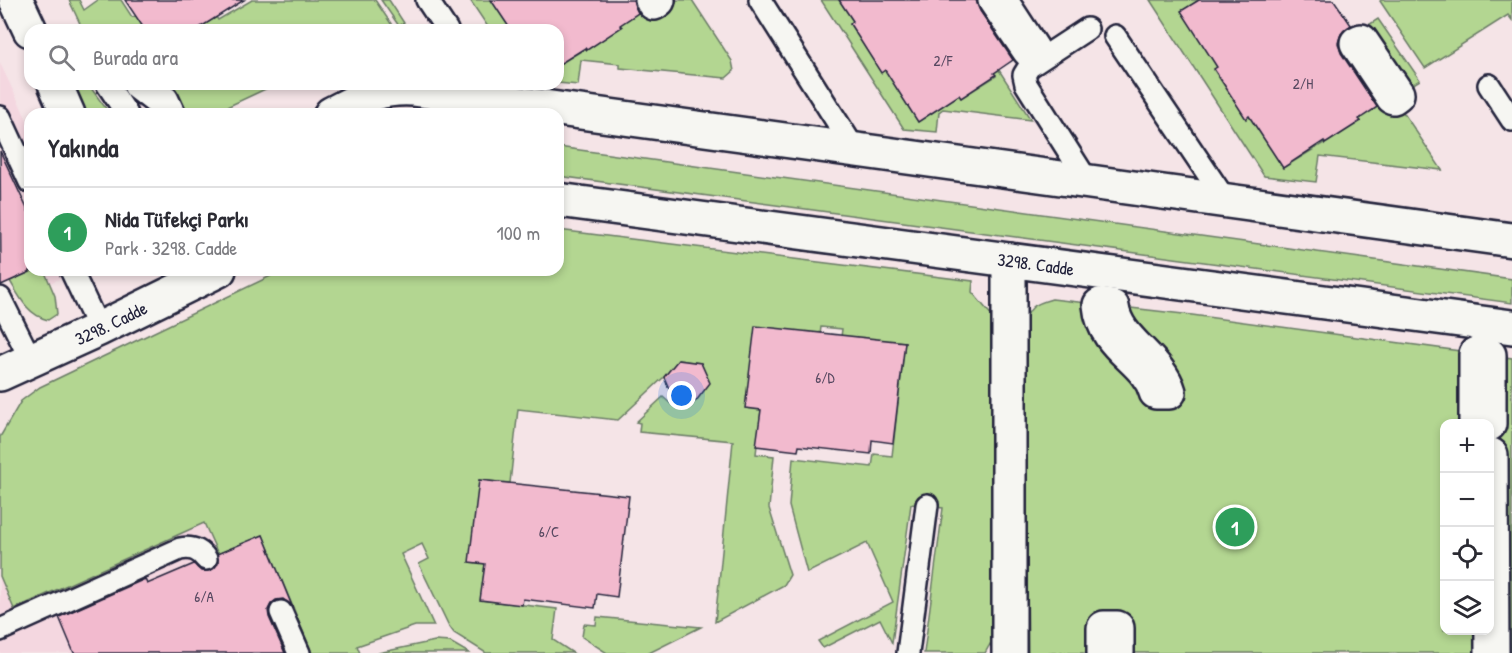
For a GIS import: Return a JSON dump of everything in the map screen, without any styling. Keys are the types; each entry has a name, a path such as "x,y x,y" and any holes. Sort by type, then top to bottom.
{"street":[{"path":"16,0 27,24"},
{"path":"652,0 654,3 658,0"},
{"path":"995,0 1029,50 1032,49 1000,0"},
{"path":"58,90 65,108"},
{"path":"148,90 162,101 165,108"},
{"path":"157,90 166,97 171,108"},
{"path":"343,108 373,93 385,90"},
{"path":"436,90 500,93 855,150 1512,240"},
{"name":"3298. Cadde","path":"564,201 1512,327"},
{"path":"1009,260 1009,653"},
{"name":"3298. Cadde","path":"8,368 99,329 207,276"},
{"path":"1476,419 1476,354 1489,356 1489,419"},
{"path":"1490,473 1491,653"},
{"path":"1104,653 1104,628 1118,628 1118,653"},
{"path":"1477,635 1477,653"}],"lane":[{"path":"427,0 443,24"},
{"path":"759,0 855,150"},
{"path":"1087,29 1029,67 1024,75 1026,84 1088,182"},
{"path":"1115,36 1226,201"},
{"path":"1489,85 1512,120"},
{"path":"112,90 123,108"},
{"path":"0,117 24,169"},
{"path":"74,276 99,329"},
{"path":"0,298 8,368"},
{"path":"908,653 927,505"},
{"path":"0,630 180,549 195,549 201,552 206,559"},
{"path":"282,612 299,653"}],"shaded area":[{"path":"0,63 24,113 24,276 66,276 50,283 58,307 57,314 48,320 31,312 21,301 10,281 0,286"},
{"path":"205,522 263,535 293,608 270,618 285,653 0,653 0,576 15,609"}],"green space":[{"path":"69,0 79,0 84,10 98,0 121,0 132,17 136,16 141,24 80,24"},
{"path":"252,0 375,0 391,24 205,24 216,17 218,20"},
{"path":"381,0 389,0 404,23 398,24"},
{"path":"470,0 491,0 507,24 486,24"},
{"path":"658,0 692,0 732,61 734,71 726,78 620,68 620,64 581,60 578,85 564,84 564,61 621,27 620,25"},
{"path":"821,0 839,0 853,21 850,24 881,72 885,70 918,122 959,95 961,98 996,76 994,73 999,70 1031,120 943,109 939,112 937,132 904,129"},
{"path":"1150,0 1199,0 1182,11 1217,67 1214,70 1246,118 1249,116 1283,168 1360,121 1359,119 1393,97 1442,170 1320,156 1316,182 1264,176"},
{"path":"1381,0 1512,0 1512,20 1508,15 1425,68"},
{"path":"1378,19 1420,80 1397,94 1356,33"},
{"path":"73,90 92,90 106,108 84,108"},
{"path":"154,90 263,90 225,108 169,108"},
{"path":"564,148 1512,279 1512,303 564,177"},
{"path":"564,231 973,281 972,292 993,317 994,637 985,653 924,653 943,508 911,504 892,643 880,619 823,648 818,641 893,602 867,543 807,573 789,506 793,458 872,467 874,454 892,456 905,342 841,337 842,329 821,327 820,335 761,410 756,454 774,456 769,508 790,575 784,585 715,622 733,441 639,432 640,423 636,422 663,397 672,405 691,407 709,384 701,363 678,360 664,377 618,420 518,409 510,483 479,480 485,564 481,600 557,609 553,640 573,653 486,653 454,633 419,564 429,559 422,544 401,554 434,626 415,626 357,646 360,653 312,653 263,535 218,554 204,523 14,609 0,576 0,437 21,401 40,387 271,276 564,276"},
{"path":"24,275 47,276 55,296 57,314 48,320 35,314 21,299 10,281"},
{"path":"1052,299 1192,315 1512,358 1512,653 1028,653 1024,326 1030,310"},
{"path":"597,617 701,627 649,653 607,653 582,637 584,624 596,625"},
{"path":"435,641 450,642 469,653 378,653"}],"building":[{"path":"125,0 244,0 206,24 141,24"},
{"path":"491,0 633,0 638,13 620,25 622,27 587,50 585,48 564,61 564,24 507,24"},
{"path":"839,0 976,0 980,11 1013,60 994,73 996,75 961,98 959,95 918,122 885,70 881,73 850,24 853,21"},
{"path":"1199,0 1334,0 1351,25 1341,34 1338,43 1341,53 1377,107 1359,119 1361,121 1325,144 1324,141 1283,168 1249,116 1246,119 1214,69 1217,67 1181,11"},
{"path":"0,151 24,202 24,275 1,285"},
{"path":"755,326 905,342 893,443 872,440 871,454 799,446 798,451 756,446 761,410 745,408"},
{"path":"678,360 701,363 710,383 696,401 673,398 664,377"},
{"path":"479,480 629,496 617,597 597,594 595,608 523,599 522,605 480,600 485,564 469,562"},
{"path":"263,535 292,606 283,599 276,600 268,610 285,653 74,653 59,617 145,579 147,584 194,564 201,571 208,571 218,564 217,554"}],"place":[{"name":"Nida Tüfekçi Parkı","path":"1235,527"}]}
